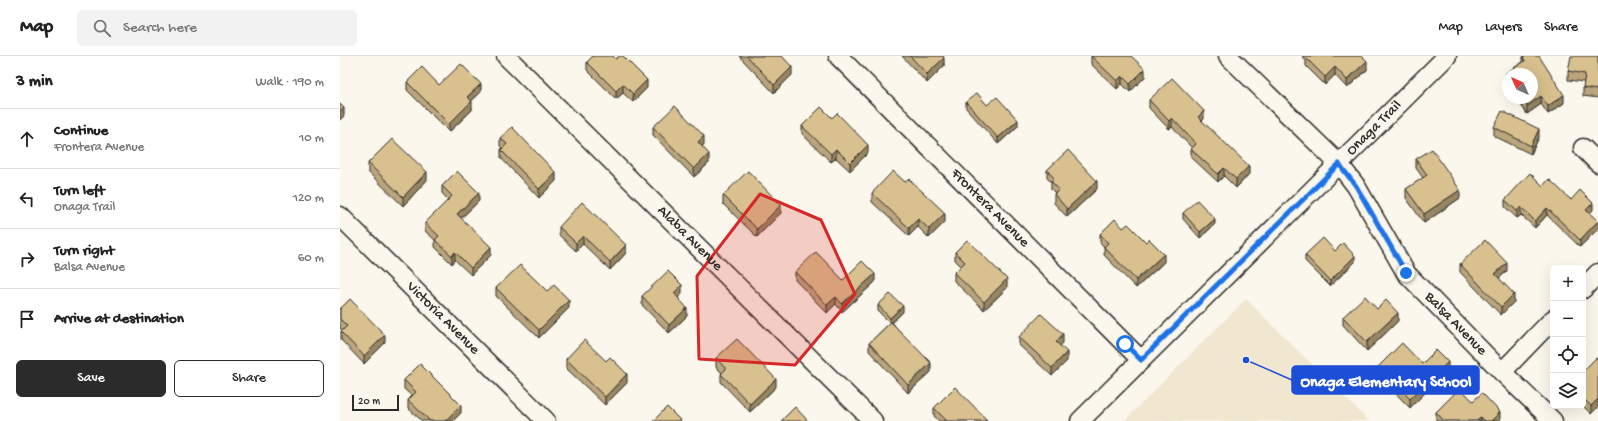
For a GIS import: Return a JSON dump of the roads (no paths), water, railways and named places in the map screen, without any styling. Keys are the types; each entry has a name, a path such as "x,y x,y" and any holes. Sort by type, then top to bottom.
{"street":[{"name":"Alaba Avenue","path":"506,56 873,421"},
{"name":"Frontera Avenue","path":"838,56 1141,360"},
{"name":"Balsa Avenue","path":"1228,56 1339,164 1356,186 1406,273 1502,372 1553,421"},
{"name":"Onaga Trail","path":"1080,421 1447,56"},
{"path":"1583,148 1598,163"},
{"name":"Victoria Avenue","path":"340,216 546,421"},
{"path":"1586,286 1598,274"},
{"path":"1502,372 1550,322"}],"place":[{"name":"Onaga Elementary School","path":"1246,360"}]}
